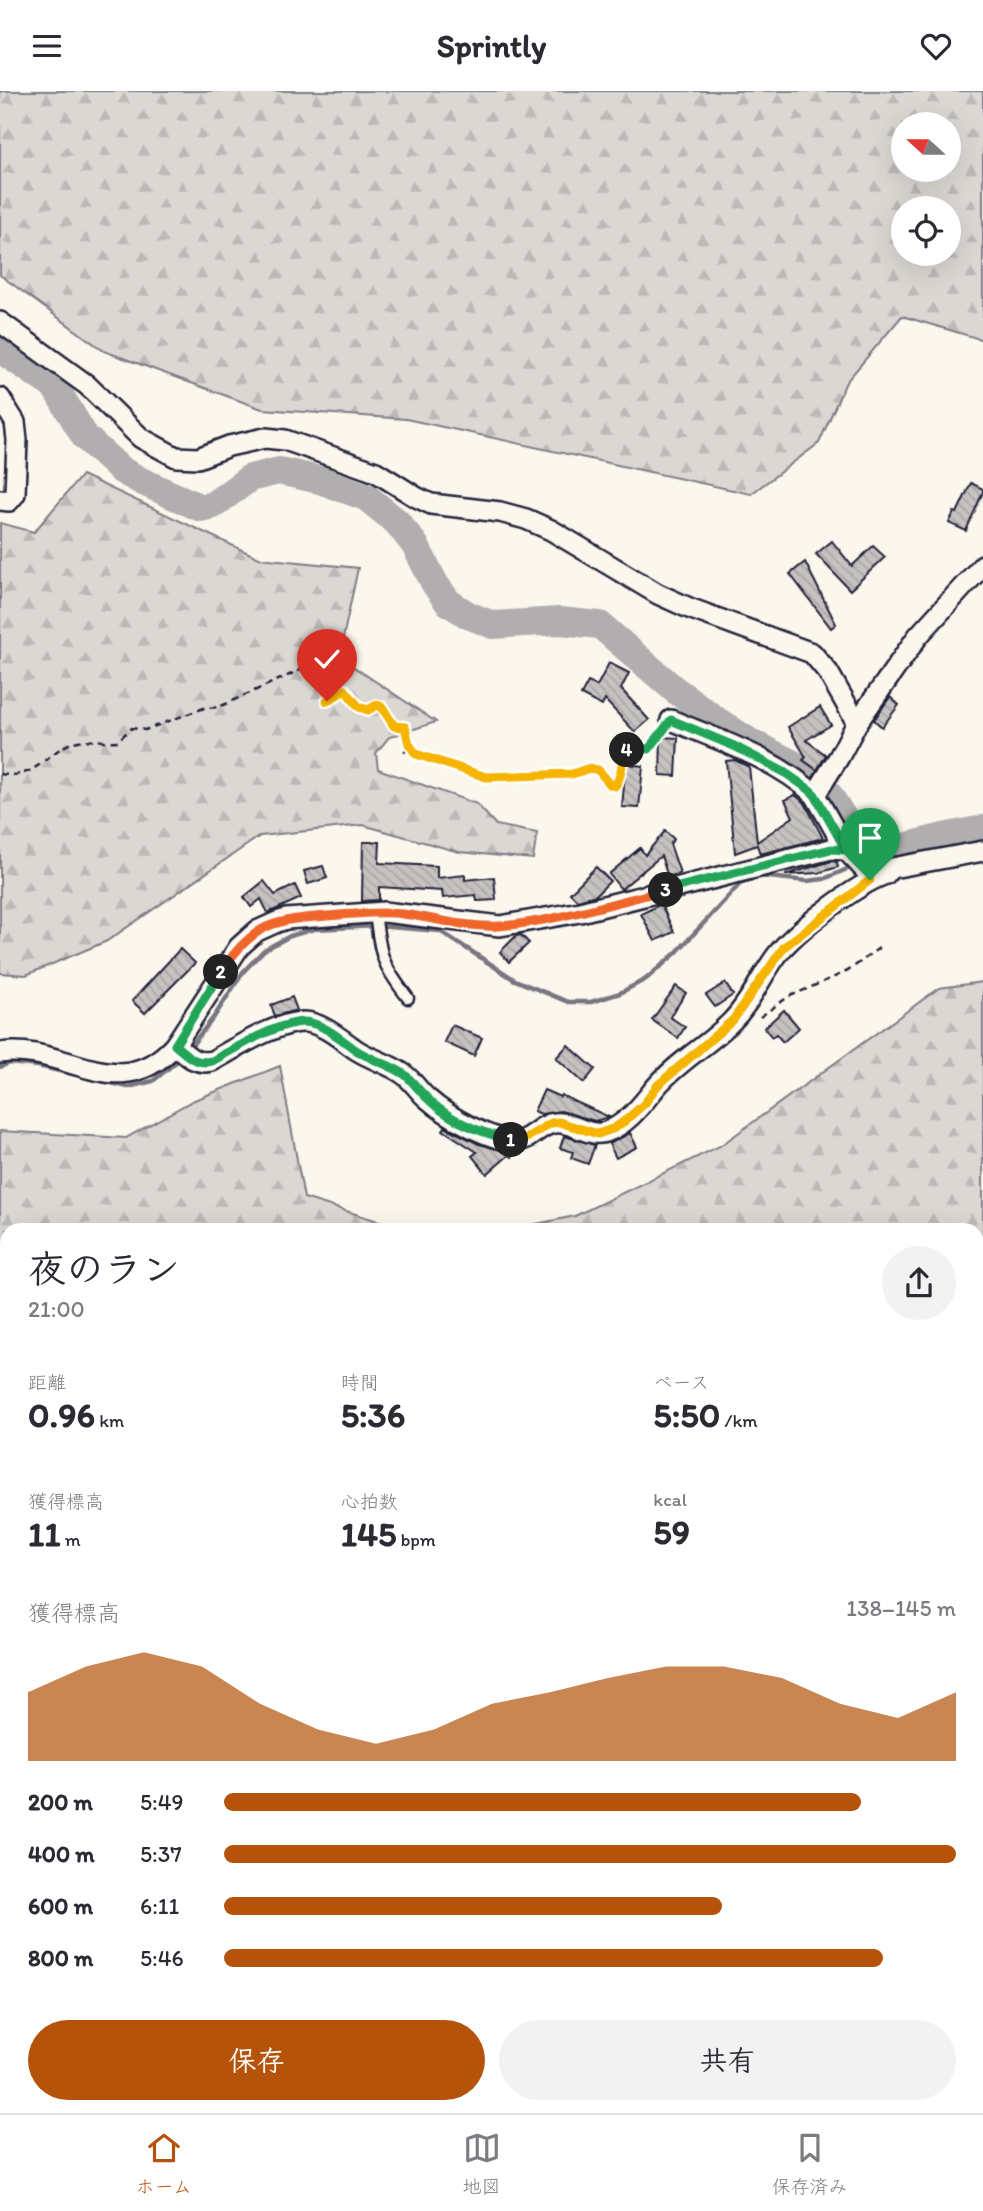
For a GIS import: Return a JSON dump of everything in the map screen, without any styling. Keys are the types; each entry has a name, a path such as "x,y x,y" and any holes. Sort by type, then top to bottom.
{"street":[{"path":"0,322 87,385 141,438 176,457 198,458 229,446 265,438 285,440 376,472 416,497 431,503 500,512 526,519 581,546 679,604 812,653 828,671 857,723"},
{"path":"0,398 15,422 17,440 15,494 9,501 0,500"},
{"path":"819,789 857,723 918,636 983,565"},
{"path":"671,720 734,746 819,789 853,858"},
{"path":"0,1053 19,1051 107,1072 128,1073 153,1065 181,1050 231,957 257,931 286,919 399,914 500,926 580,912 831,849 853,858 867,871 874,872 983,851"},
{"path":"181,1050 202,1063 212,1061 272,1031 303,1022 313,1024 365,1055 401,1072 442,1110 484,1133 517,1141 523,1140 543,1126 559,1122 598,1134 626,1120 677,1067 733,1020 775,958 794,937 870,880 913,864"}],"lane":[{"path":"375,916 385,967 408,997"}],"path":[{"path":"0,774 24,775 68,745 80,741 117,741 132,727 145,730 204,708 219,707 300,670 322,680 327,701 345,690 359,707 368,710 377,705 382,707 394,726 405,727 409,744 416,754 486,777 572,774 590,768 598,770 615,786 619,781 626,751 630,747 649,749 671,720"},
{"path":"404,753 413,748"},
{"path":"756,1020 788,996 848,971 879,948"}],"green space":[{"path":"0,91 983,91 983,340 902,316 846,382 819,443 751,494 406,419 262,409 104,351 0,275"},
{"path":"82,475 259,558 358,568 339,657 436,722 389,737 376,753 378,769 477,804 496,825 537,833 533,859 459,852 363,825 260,836 107,941 26,975 0,973 0,523 34,532"},
{"path":"983,982 983,1223 541,1223 575,1216 720,1146 939,988"},
{"path":"280,1066 304,1198 384,1223 0,1223 0,1131 126,1138 192,1101"}],"building":[{"path":"971,483 983,489 983,492 966,531 949,523 954,512 957,513"},
{"path":"832,541 852,566 873,546 885,557 850,590 816,554"},
{"path":"805,562 836,624 831,628 790,574"},
{"path":"609,663 629,673 621,689 649,720 635,732 605,700 602,706 581,695 588,682 597,686"},
{"path":"890,697 899,705 882,727 874,720"},
{"path":"820,707 831,725 806,740 826,755 817,770 803,760 806,757 788,727"},
{"path":"661,737 678,738 676,776 660,775"},
{"path":"735,760 749,767 757,842 793,817 785,800 795,795 805,803 823,838 760,854 757,845 735,853 726,761"},
{"path":"626,764 643,766 639,808 622,807"},
{"path":"665,831 674,839 670,844 680,873 668,877 661,856 621,889 609,874 640,848 645,855"},
{"path":"363,842 380,842 379,863 437,866 437,878 465,875 465,880 494,877 496,900 477,901 476,895 443,898 442,891 379,887 379,900 362,901"},
{"path":"832,861 837,862 838,867 818,873 785,875"},
{"path":"323,866 327,878 308,884 304,871"},
{"path":"596,867 610,881 596,895 577,900 570,893"},
{"path":"264,881 275,895 295,885 301,898 268,913 261,899 251,907 244,897"},
{"path":"661,904 674,932 655,941 641,914"},
{"path":"521,935 529,943 509,962 500,952 516,936"},
{"path":"180,949 195,963 145,1013 132,1001"},
{"path":"725,983 733,995 715,1007 706,995"},
{"path":"676,986 686,993 670,1017 685,1027 678,1038 652,1020"},
{"path":"292,997 297,1010 275,1016 271,1005"},
{"path":"784,1010 799,1028 783,1042 776,1034 772,1037 764,1028"},
{"path":"452,1025 482,1038 474,1056 444,1042"},
{"path":"568,1045 595,1069 584,1083 556,1058"},
{"path":"544,1090 609,1117 595,1121 561,1111 541,1114 534,1111"},
{"path":"445,1127 479,1144 514,1153 487,1174 472,1156 477,1152 443,1130"},
{"path":"630,1133 637,1147 616,1158 609,1144"},
{"path":"564,1136 595,1145 588,1164 571,1158 573,1152 560,1148"}],"waterway":[{"path":"0,349 55,387 85,437 121,470 141,481 201,508 213,505 250,478 279,471 320,480 366,497 397,522 415,545 435,584 448,602 468,615 493,625 559,621 600,625 674,689 719,722 750,742 799,767 827,792 861,846 873,855 983,829"},
{"path":"865,860 873,855"},
{"path":"188,1050 214,1017 243,972 264,950 290,936 314,929 377,926 440,931 515,980 568,1002 591,1002 620,993 646,979 676,953 740,884 759,876 807,881 824,879 854,866"},
{"path":"0,1067 10,1063 38,1066 128,1087 153,1081 182,1057"}],"route":[{"path":"327,701 345,690 359,707 368,710 377,705 382,707 394,726 405,727 409,744 416,754 486,777 572,774 590,768 598,770 615,786 619,781 626,751 630,747 649,749 671,720 734,746 784,772 810,790 846,850 831,849 580,912 500,926 384,912 286,919 257,931 239,947 175,1045 196,1061 212,1061 272,1031 303,1022 313,1024 365,1055 401,1072 442,1110 484,1133 517,1141 523,1140 543,1126 559,1122 598,1134 615,1128 626,1120 645,1103 657,1086 733,1020 775,958 794,937 870,880"}]}
